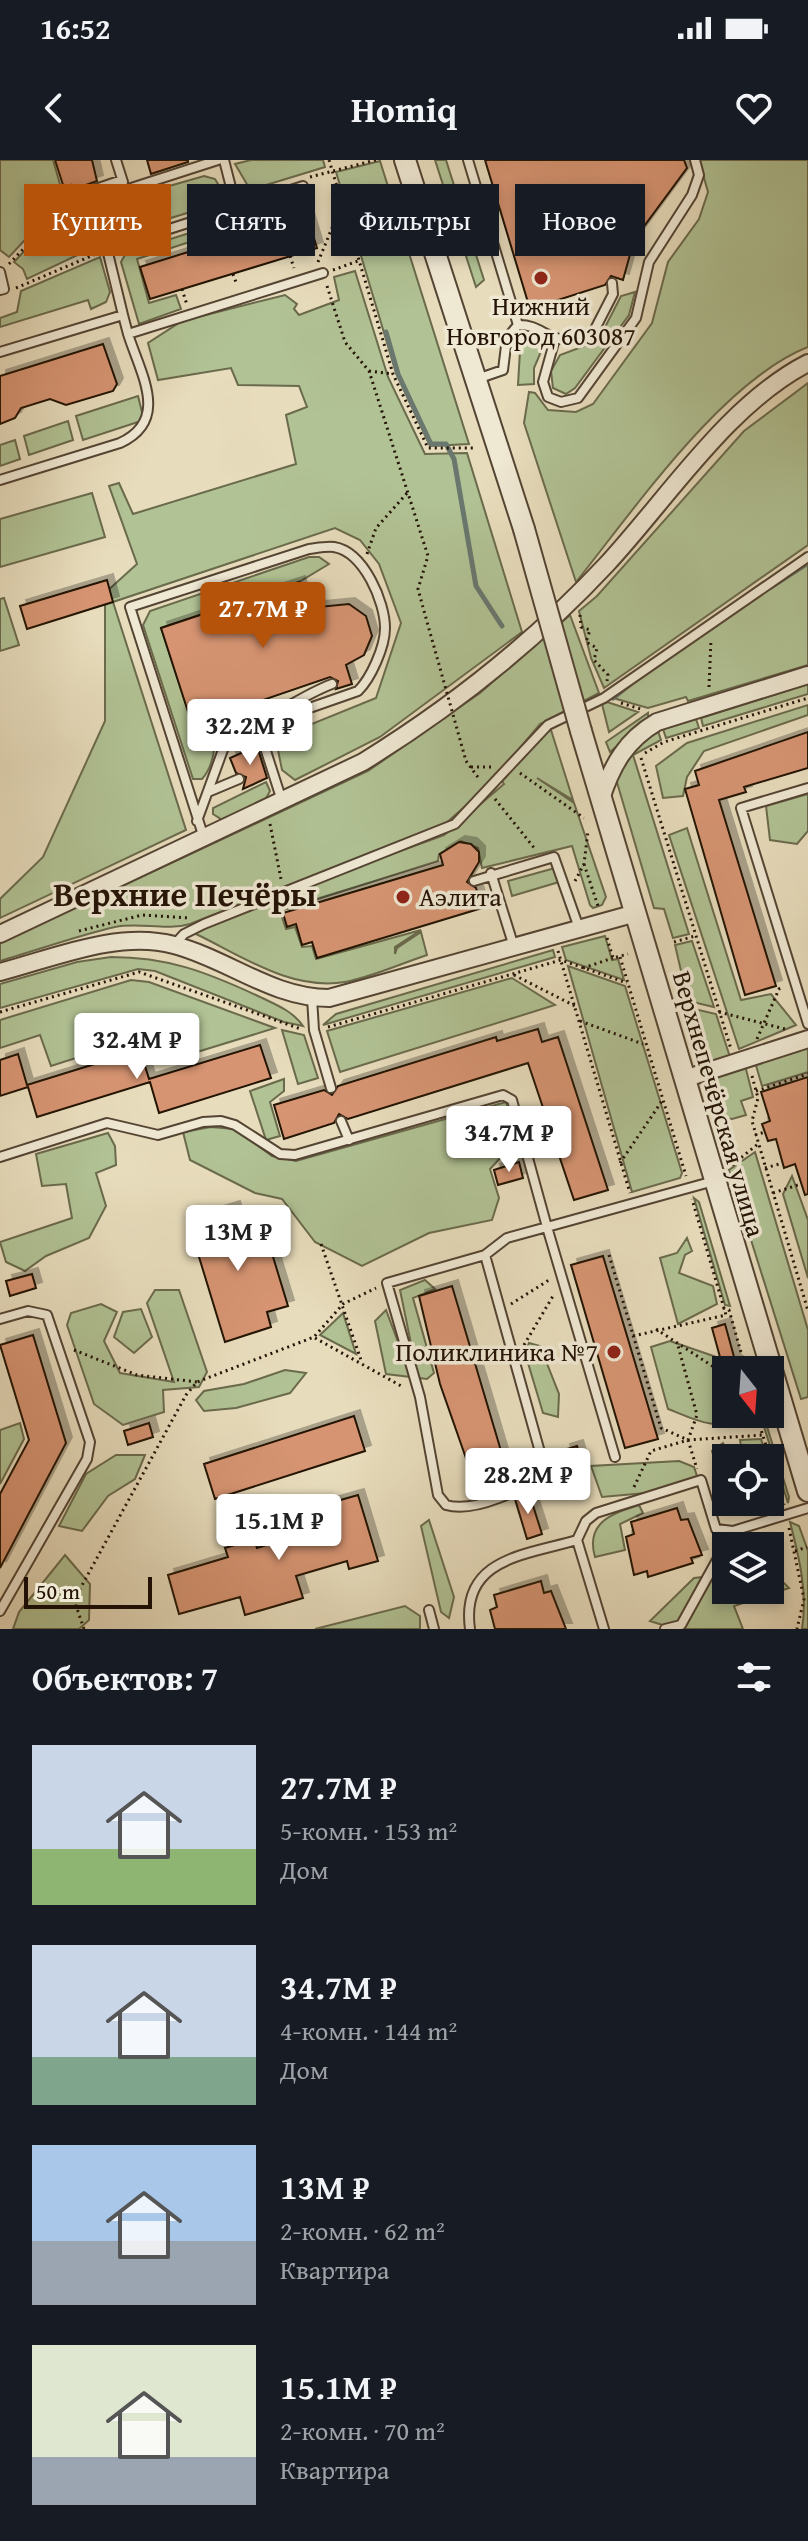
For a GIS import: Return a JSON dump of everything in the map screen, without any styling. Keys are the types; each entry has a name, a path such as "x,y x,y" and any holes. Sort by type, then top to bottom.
{"street":[{"name":"Верхнепечёрская улица","path":"405,160 524,529 601,799 808,1491"},
{"path":"0,934 204,839 390,746 522,646 602,570 753,401 808,363"},
{"path":"601,799 610,771 641,731 693,710 808,675"},
{"path":"0,972 121,942 174,945 289,994 312,998 351,994 636,913"},
{"path":"684,1079 741,1061 802,1036"}],"lane":[{"path":"116,160 123,184"},
{"path":"144,184 221,160 229,184"},
{"path":"468,160 518,325"},
{"path":"555,339 543,382 548,397 570,401 578,398 636,318 649,262 692,195 699,175 695,160"},
{"path":"110,184 122,180"},
{"path":"0,480 120,443 134,437 146,424 151,410 109,256"},
{"path":"0,273 2,290"},
{"path":"128,334 323,273"},
{"path":"477,379 503,370 507,338 518,325 527,325 555,339 581,338 593,333 613,294 612,283"},
{"path":"0,352 123,315"},
{"path":"204,839 130,607 309,549 336,547 353,556 365,570 385,626 384,640 365,684 358,691 228,736"},
{"path":"174,945 184,934 204,924 285,890 440,833 455,824 514,766 548,725 604,698 808,557"},
{"path":"258,726 314,691 332,684"},
{"path":"197,821 228,736 221,714"},
{"path":"258,726 282,801"},
{"path":"208,792 239,779"},
{"path":"808,788 741,808 808,1024"},
{"path":"474,881 491,873 554,857 580,929"},
{"path":"491,873 514,948"},
{"path":"312,998 314,1030 331,1088"},
{"path":"0,1157 107,1123 158,1135 203,1122 221,1121 235,1125 280,1154 295,1155 503,1095 512,1100 560,1278 615,1457"},
{"path":"341,1121 349,1140"},
{"path":"485,1255 545,1470 531,1486 469,1507 446,1505 438,1495 420,1397 387,1283 485,1255 507,1238 714,1181"},
{"path":"0,1319 28,1311 47,1315 90,1442 87,1459 0,1611"},
{"path":"604,1629 577,1540 586,1521 596,1513 701,1480 716,1529 733,1531 808,1508"},
{"path":"665,1629 682,1627 733,1531"},
{"path":"470,1629 468,1613 473,1592 480,1576 492,1566 577,1540"},
{"path":"429,1610 434,1629"}],"path":[{"path":"329,160 336,184"},
{"path":"312,277 331,231"},
{"path":"0,273 24,248"},
{"path":"2,290 24,288 92,256"},
{"path":"357,256 393,374 428,448 474,448"},
{"path":"358,261 323,273 345,342 369,371 428,556 418,589 466,761 533,844 539,860"},
{"path":"369,371 393,374"},
{"path":"365,570 376,528 408,492"},
{"path":"710,624 710,695"},
{"path":"581,627 590,630 586,642 597,648 594,660 608,675 604,698 648,711"},
{"path":"808,698 664,742 641,756 719,1012 756,1091 758,1098 752,1121 755,1135 808,1311"},
{"path":"514,766 584,818"},
{"path":"270,816 273,849 285,890"},
{"path":"564,887 577,879 584,864 588,831"},
{"path":"584,864 599,910"},
{"path":"553,936 631,1204"},
{"path":"674,942 695,936"},
{"path":"607,937 613,958"},
{"path":"581,968 628,954"},
{"path":"620,957 726,1315 633,1336"},
{"path":"512,974 575,1006"},
{"path":"741,1061 764,1023 779,989 787,985"},
{"path":"719,1012 802,1036"},
{"path":"580,1021 646,1045"},
{"path":"756,1091 808,1074"},
{"path":"620,1163 662,1101"},
{"path":"755,1135 765,1132"},
{"path":"732,1165 758,1144"},
{"path":"765,1168 783,1163"},
{"path":"773,1193 801,1184"},
{"path":"321,1244 362,1363"},
{"path":"609,1255 661,1428 688,1440"},
{"path":"500,1310 560,1278"},
{"path":"515,1361 560,1278"},
{"path":"59,1344 137,1375 197,1382 314,1337 343,1304 387,1283"},
{"path":"801,1287 808,1284"},
{"path":"723,1308 729,1310 742,1356"},
{"path":"656,1329 712,1366"},
{"path":"314,1337 420,1397"},
{"path":"677,1342 697,1415 688,1440 701,1480"},
{"path":"84,1629 74,1600 186,1395 197,1382"},
{"path":"761,1428 766,1444"},
{"path":"626,1503 651,1451 688,1440 763,1435"},
{"path":"784,1508 804,1599 797,1629"},
{"path":"795,1551 807,1547"}],"green space":[{"path":"0,160 53,160 60,184 24,184 24,241 9,257 0,250"},
{"path":"251,160 323,160 325,167 270,184 247,184 235,164"},
{"path":"435,160 446,160 454,184 443,184"},
{"path":"699,160 808,160 808,347 776,364 712,417 652,485 576,582 524,423 529,392 535,393 548,410 576,412 593,404 652,323 668,262 699,219 708,192"},
{"path":"380,161 387,184 340,184 336,172"},
{"path":"204,176 215,179 218,184 187,184 187,213 171,218 171,186"},
{"path":"187,234 187,243 171,248 171,239"},
{"path":"24,251 24,256 75,256 27,279 23,269 14,262"},
{"path":"124,256 146,256 137,259 149,303 176,295 181,309 139,324 121,262"},
{"path":"361,256 410,256 469,444 430,446 396,373"},
{"path":"466,256 476,256 484,280 476,287"},
{"path":"100,257 110,292 106,302 91,309 88,300 0,327 0,318 17,312 21,291"},
{"path":"355,271 388,377 425,454 467,453 522,632 380,737 295,780 282,770 277,745 287,734 376,698 401,623 379,564 360,540 335,528 113,602 186,830 0,918 0,899 43,857 105,721 105,593 137,564 109,486 119,483 133,514 296,464 286,415 307,407 299,386 238,385 231,368 158,380 148,343 182,321 285,295 297,304 294,309 299,315 339,300 334,277"},
{"path":"635,292 629,315 575,388 566,394 553,388 551,371 560,355 598,341 621,296"},
{"path":"530,330 540,336 543,347 534,368 534,384 518,385 521,334"},
{"path":"808,383 808,545 604,688 591,658 579,611 597,596 744,431"},
{"path":"138,396 144,420 83,440 76,416"},
{"path":"68,421 73,440 29,455 24,436"},
{"path":"15,440 20,459 0,466 0,445"},
{"path":"92,493 105,537 0,567 0,519"},
{"path":"309,557 319,557 329,564 299,582 161,628 192,723 214,716 215,741 210,766 202,779 193,779 143,625 150,611"},
{"path":"808,563 808,665 688,701 686,697 648,708 613,698 655,665"},
{"path":"4,598 19,645 0,651 0,599"},
{"path":"570,615 599,693 540,724 486,788 445,824 190,924 115,927 0,961 0,943 368,771 480,693"},
{"path":"808,684 808,694 703,726 701,718"},
{"path":"607,702 638,712 609,732 602,704"},
{"path":"808,705 808,715 704,751 687,777 683,796 663,798 656,766 687,743"},
{"path":"648,713 648,719 610,752 606,742"},
{"path":"696,719 699,728 666,738 663,729"},
{"path":"551,730 573,800 537,778 574,803 606,897 602,905 593,908 590,905 572,846 482,868 478,848 461,841 439,854 438,861 280,911 286,929 295,927 302,947 312,946 316,959 421,930 395,947 395,954 397,948 421,932 427,955 376,974 345,982 325,983 286,977 196,934 198,929 290,891 444,835 504,784 502,781 536,740"},
{"path":"658,731 661,740 633,755 689,934 673,938 664,909 654,908 616,779 639,742"},
{"path":"266,782 270,791 264,802 224,821 213,814 213,808"},
{"path":"808,794 808,831 797,844 770,840 766,806"},
{"path":"687,828 741,1000 771,994 796,1025 739,1049 669,835"},
{"path":"555,868 559,882 512,896 508,881"},
{"path":"605,936 612,960 618,959 624,980 566,960 562,947"},
{"path":"692,941 714,1007 688,1001 675,945"},
{"path":"553,950 555,957 323,1025 336,1014"},
{"path":"111,957 169,963 203,973 276,1005 303,1026 284,1022 155,971 138,969 0,1008 0,984 77,962"},
{"path":"568,966 625,986 682,1173 680,1178 632,1192"},
{"path":"512,978 555,1005 340,1072 327,1031"},
{"path":"131,980 149,982 275,1028 171,1060 160,1031 51,1066 40,1035 0,1048 0,1020"},
{"path":"690,1008 716,1014 730,1057 703,1064"},
{"path":"282,1030 304,1035 318,1078 298,1084"},
{"path":"808,1045 808,1072 762,1086 755,1062"},
{"path":"745,1065 753,1097 741,1101 746,1115 732,1119 714,1116 707,1093 710,1079"},
{"path":"284,1079 284,1091 270,1102 280,1136 266,1140 250,1091"},
{"path":"506,1102 518,1139 490,1169 499,1198 492,1220 429,1233 362,1266 315,1242 282,1199 255,1193 190,1160 183,1132 211,1127 235,1129 272,1156 296,1161"},
{"path":"108,1133 115,1146 116,1165 96,1173 106,1206 89,1238 46,1256 25,1271 6,1262 0,1242 72,1218 66,1184 42,1186 36,1154"},
{"path":"755,1152 808,1330 808,1397 801,1399 729,1170"},
{"path":"792,1176 808,1220 808,1278 783,1194"},
{"path":"694,1198 699,1202 730,1306 725,1305"},
{"path":"687,1238 692,1251 685,1255 679,1273 713,1286 717,1304 678,1324 660,1258 677,1253"},
{"path":"425,1280 435,1289 413,1298 434,1373 427,1379 386,1374 375,1321 386,1310 403,1355 413,1353 400,1290"},
{"path":"155,1290 179,1290 207,1372 199,1387 163,1390 164,1412 123,1425 94,1404 67,1325 71,1313 101,1304 117,1312 104,1341 120,1373 174,1382 147,1303"},
{"path":"141,1309 152,1337 134,1353 114,1337 123,1312"},
{"path":"343,1313 356,1354 320,1335"},
{"path":"670,1341 713,1356 712,1424 668,1409 651,1347"},
{"path":"529,1343 540,1346 559,1394 558,1417 543,1413 525,1353"},
{"path":"285,1370 306,1373 290,1393 236,1408 204,1411 196,1400 204,1391 244,1384"},
{"path":"20,1423 24,1439 0,1484 0,1430"},
{"path":"764,1428 767,1428 772,1444 769,1444"},
{"path":"761,1439 763,1444 741,1444 740,1440"},
{"path":"116,1455 145,1455 135,1479 108,1496 82,1531 59,1526 86,1474"},
{"path":"679,1461 694,1467 698,1479 646,1493 602,1497 591,1466"},
{"path":"784,1481 789,1497 788,1503 784,1490"},
{"path":"639,1505 643,1513 620,1524 625,1550 595,1557 593,1545 597,1528 611,1516"},
{"path":"429,1520 454,1597 449,1618 441,1612 421,1526"},
{"path":"790,1522 799,1526 808,1551 808,1629 802,1629 803,1589"},
{"path":"65,1555 90,1584 89,1620 79,1629 13,1629 19,1612"},
{"path":"712,1576 712,1604 740,1604 734,1606 743,1629 675,1629 650,1621 694,1578"},
{"path":"405,1606 420,1616 420,1629 315,1629"}],"building":[{"path":"55,160 92,160 97,181 63,184"},
{"path":"147,160 188,160 188,162 151,174"},
{"path":"485,160 684,160 687,168 645,225 645,184 515,184 515,256 630,256 623,280 611,276 605,285 530,309 499,206 499,184 492,184"},
{"path":"187,252 187,256 291,256 150,299 140,267"},
{"path":"103,344 117,384 113,391 66,405 50,399 21,408 15,418 0,424 0,376"},
{"path":"107,580 113,602 27,629 20,606"},
{"path":"299,582 303,596 314,593 319,607 349,604 366,616 372,636 364,655 346,665 352,684 336,689 338,681 330,677 228,712 218,708 214,716 192,724 161,628"},
{"path":"808,732 808,768 744,787 746,792 719,800 776,986 745,995 685,789 699,785 695,771"},
{"path":"257,746 267,778 243,789 246,777 236,773 230,758"},
{"name":"Аэлита","path":"459,842 471,844 479,852 479,862 467,882 476,888 482,908 317,958 312,942 302,945 296,924 287,927 283,913 443,865 440,854"},
{"path":"538,1029 542,1042 558,1037 608,1190 574,1200 528,1063 348,1119 339,1114 334,1123 284,1139 274,1105 324,1090 332,1095 338,1086 496,1037 497,1041"},
{"path":"260,1045 271,1078 159,1113 150,1082 37,1117 28,1087 0,1096 0,1060 18,1054 27,1085 140,1050 149,1079"},
{"path":"808,1077 808,1194 805,1195 795,1164 784,1168 776,1139 768,1141 762,1124 770,1121 761,1092"},
{"path":"519,1162 523,1178 498,1185 494,1170"},
{"path":"234,1207 241,1231 263,1224 288,1306 267,1312 271,1327 225,1342 188,1221"},
{"name":"Поликлиника №7","path":"603,1256 658,1439 625,1448 571,1265"},
{"path":"32,1274 36,1288 10,1296 6,1281"},
{"path":"452,1286 507,1471 474,1481 440,1384 419,1296"},
{"path":"725,1324 734,1356 720,1356 712,1328"},
{"path":"33,1335 66,1443 0,1568 0,1494 29,1440 0,1345"},
{"path":"354,1416 365,1451 215,1499 204,1464"},
{"path":"149,1423 153,1437 128,1445 124,1431"},
{"path":"577,1446 581,1459 568,1463 564,1450"},
{"path":"529,1493 542,1534 527,1539 515,1499"},
{"path":"358,1495 378,1561 349,1569 347,1561 296,1576 303,1598 245,1615 240,1597 179,1614 168,1575 228,1557 225,1548 254,1539 257,1548 308,1532 302,1511"},
{"path":"677,1508 681,1520 688,1519 702,1555 691,1558 693,1563 648,1577 647,1571 634,1575 626,1537 634,1534 631,1522"},
{"path":"541,1581 544,1593 551,1591 566,1629 495,1629 490,1610 497,1607 494,1595"}],"waterway":[{"path":"386,332 398,374 431,444 446,444 454,459 476,586 502,626"},
{"path":"771,587 808,563"},
{"path":"613,698 634,681"}],"place":[{"name":"Нижний Новгород 603087","path":"541,278"},
{"name":"Аэлита","path":"403,897"},
{"name":"Поликлиника №7","path":"614,1352"}],"district":[{"name":"Верхние Печёры","path":"185,894"}]}
